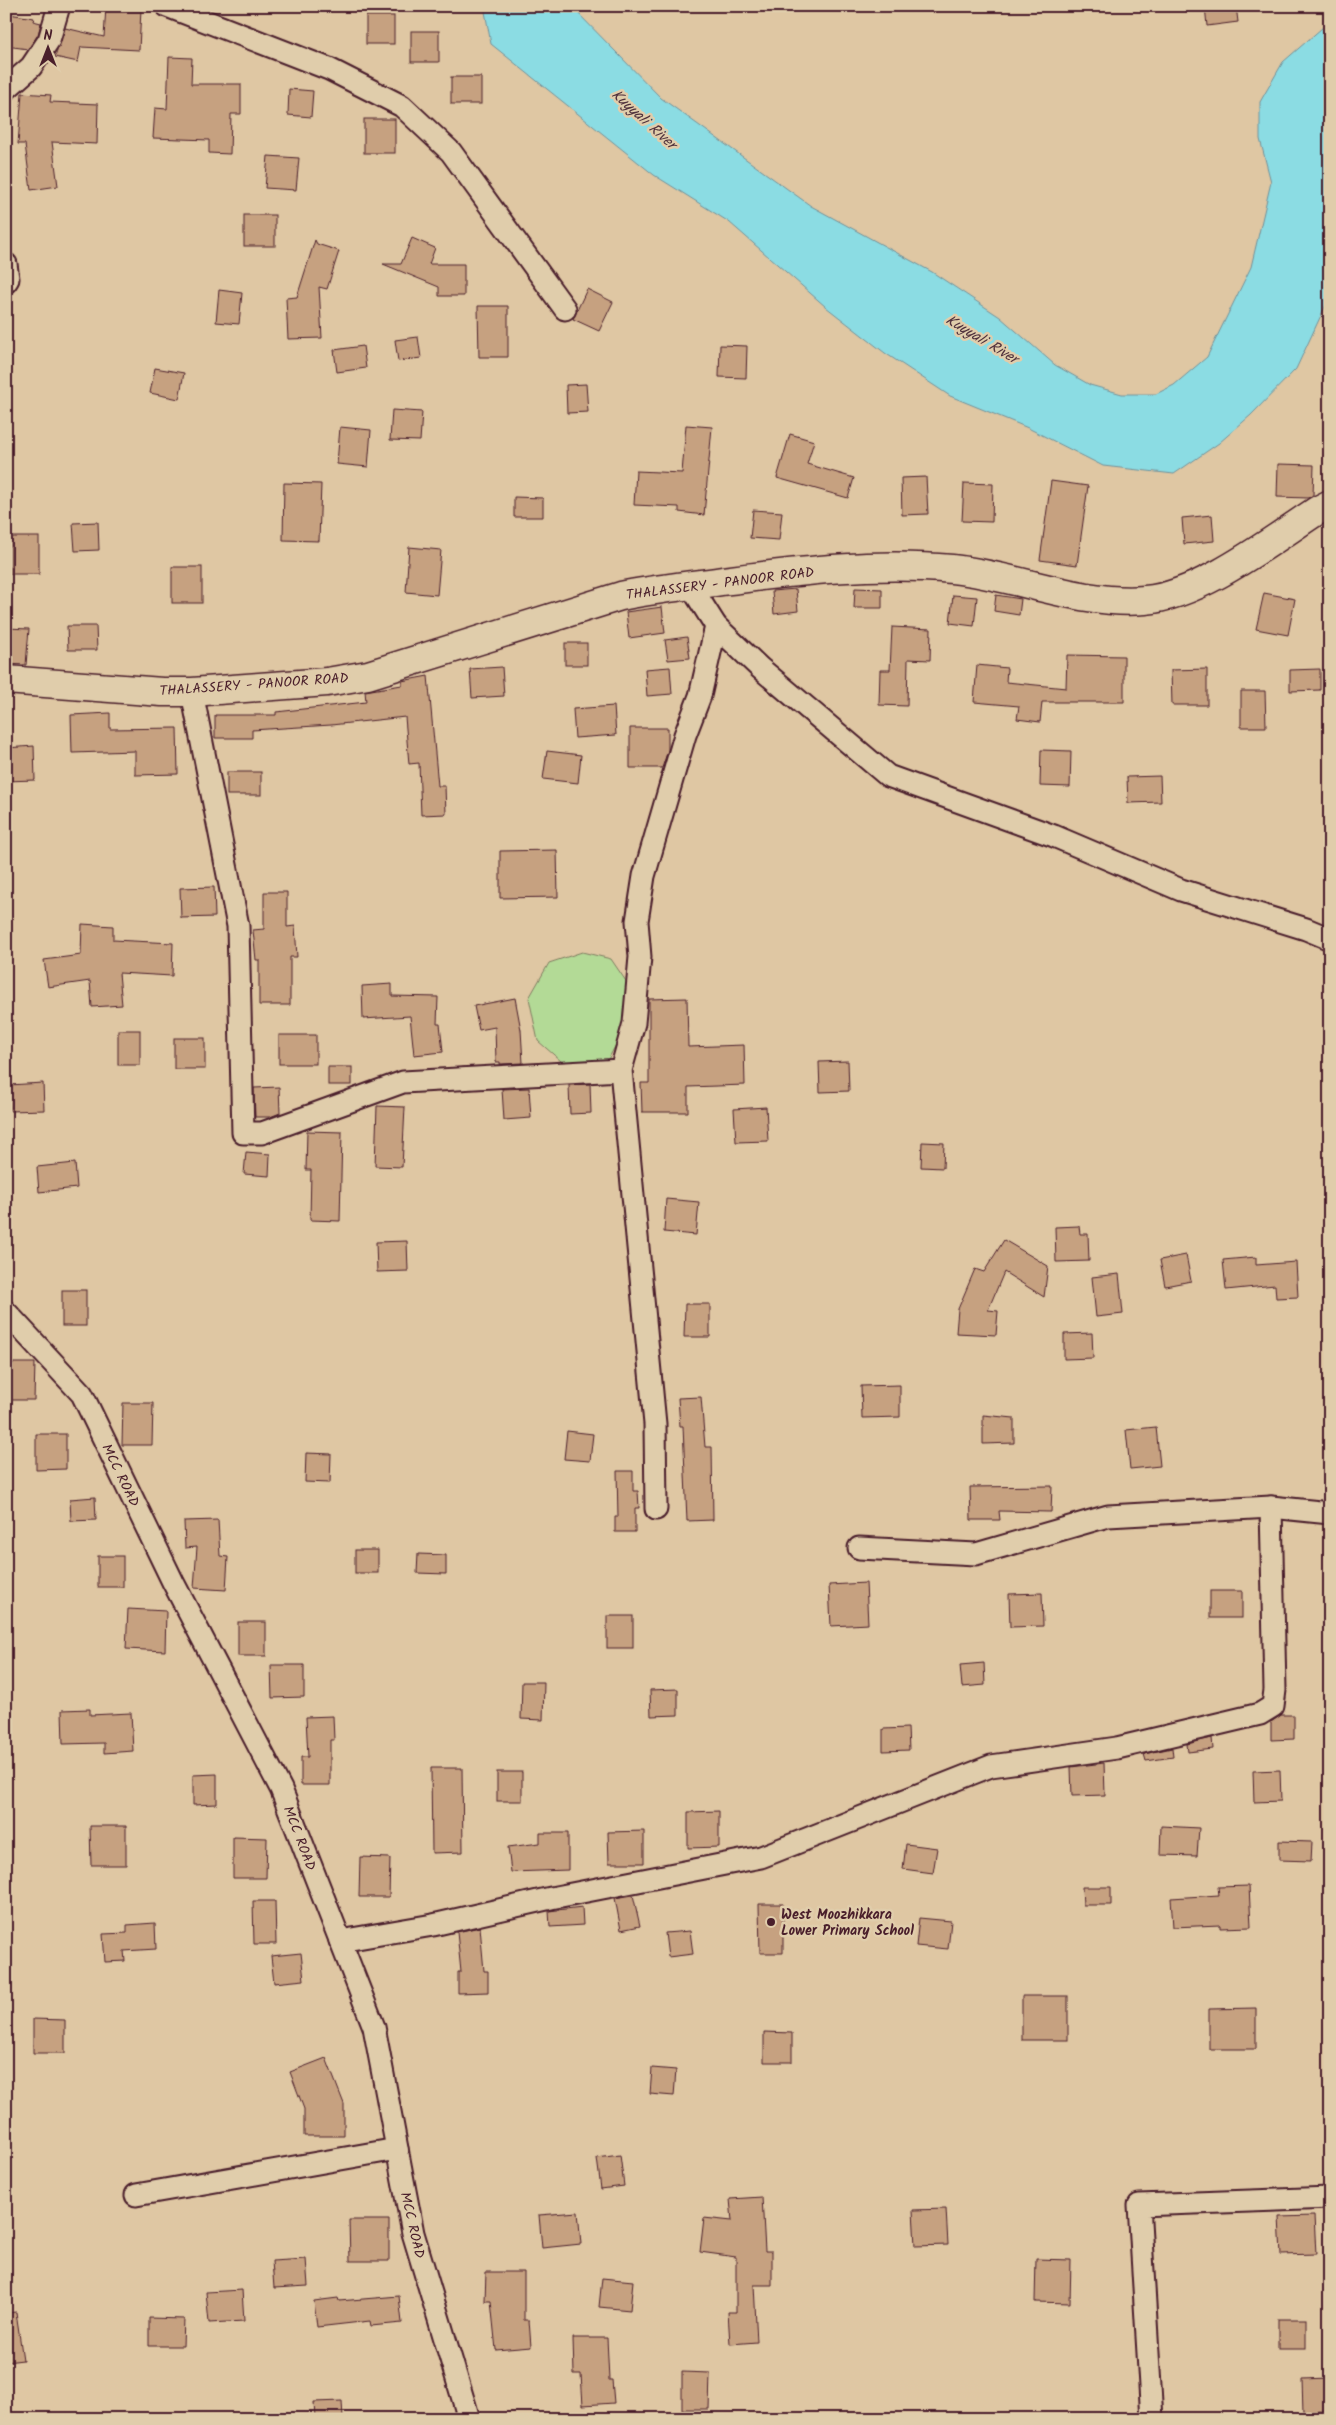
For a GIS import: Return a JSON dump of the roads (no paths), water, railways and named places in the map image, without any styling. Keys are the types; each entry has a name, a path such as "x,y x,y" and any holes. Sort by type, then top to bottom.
{"main road":[{"name":"THALASSERY - PANOOR ROAD","path":"6,680 162,692 192,692 327,682 368,676 597,602 662,587 812,570 875,566 953,569 1109,600 1146,600 1187,590 1242,559 1330,504"}],"street":[{"path":"6,89 31,67 49,40 59,6"},
{"path":"167,6 329,69 402,106 451,152 565,309"},
{"path":"6,264 8,278 6,282"},
{"path":"690,585 716,626 760,668 888,776 1054,836 1181,890 1306,929 1330,939"},
{"path":"656,1509 655,1424 621,1070 634,1023 640,957 637,921 644,876 686,735 700,696 716,626"},
{"path":"192,692 238,926 242,1133 262,1133 403,1082 621,1070"},
{"name":"MCC ROAD","path":"6,1312 82,1394 173,1582 281,1788 374,2027 413,2233 468,2419"},
{"path":"340,1941 433,1925 551,1898 760,1857 992,1766 1117,1748 1260,1714 1272,1706 1275,1690 1271,1507"},
{"path":"859,1548 976,1554 1108,1516 1271,1507 1330,1513"},
{"path":"136,2195 397,2149"},
{"path":"1152,2419 1139,2205 1330,2198"}],"water":[{"name":"Kuyyali River","path":"484,6 571,6 661,98 811,206 932,272 1000,317 1055,365 1090,385 1122,394 1156,394 1174,385 1207,357 1251,267 1271,182 1260,139 1260,102 1283,62 1330,21 1330,296 1296,369 1251,415 1219,443 1174,474 1103,466 1028,428 950,396 885,353 826,307 729,222 654,175 491,44"}],"place":[{"name":"West Moozhikkara Lower Primary School","path":"771,1922"}]}
